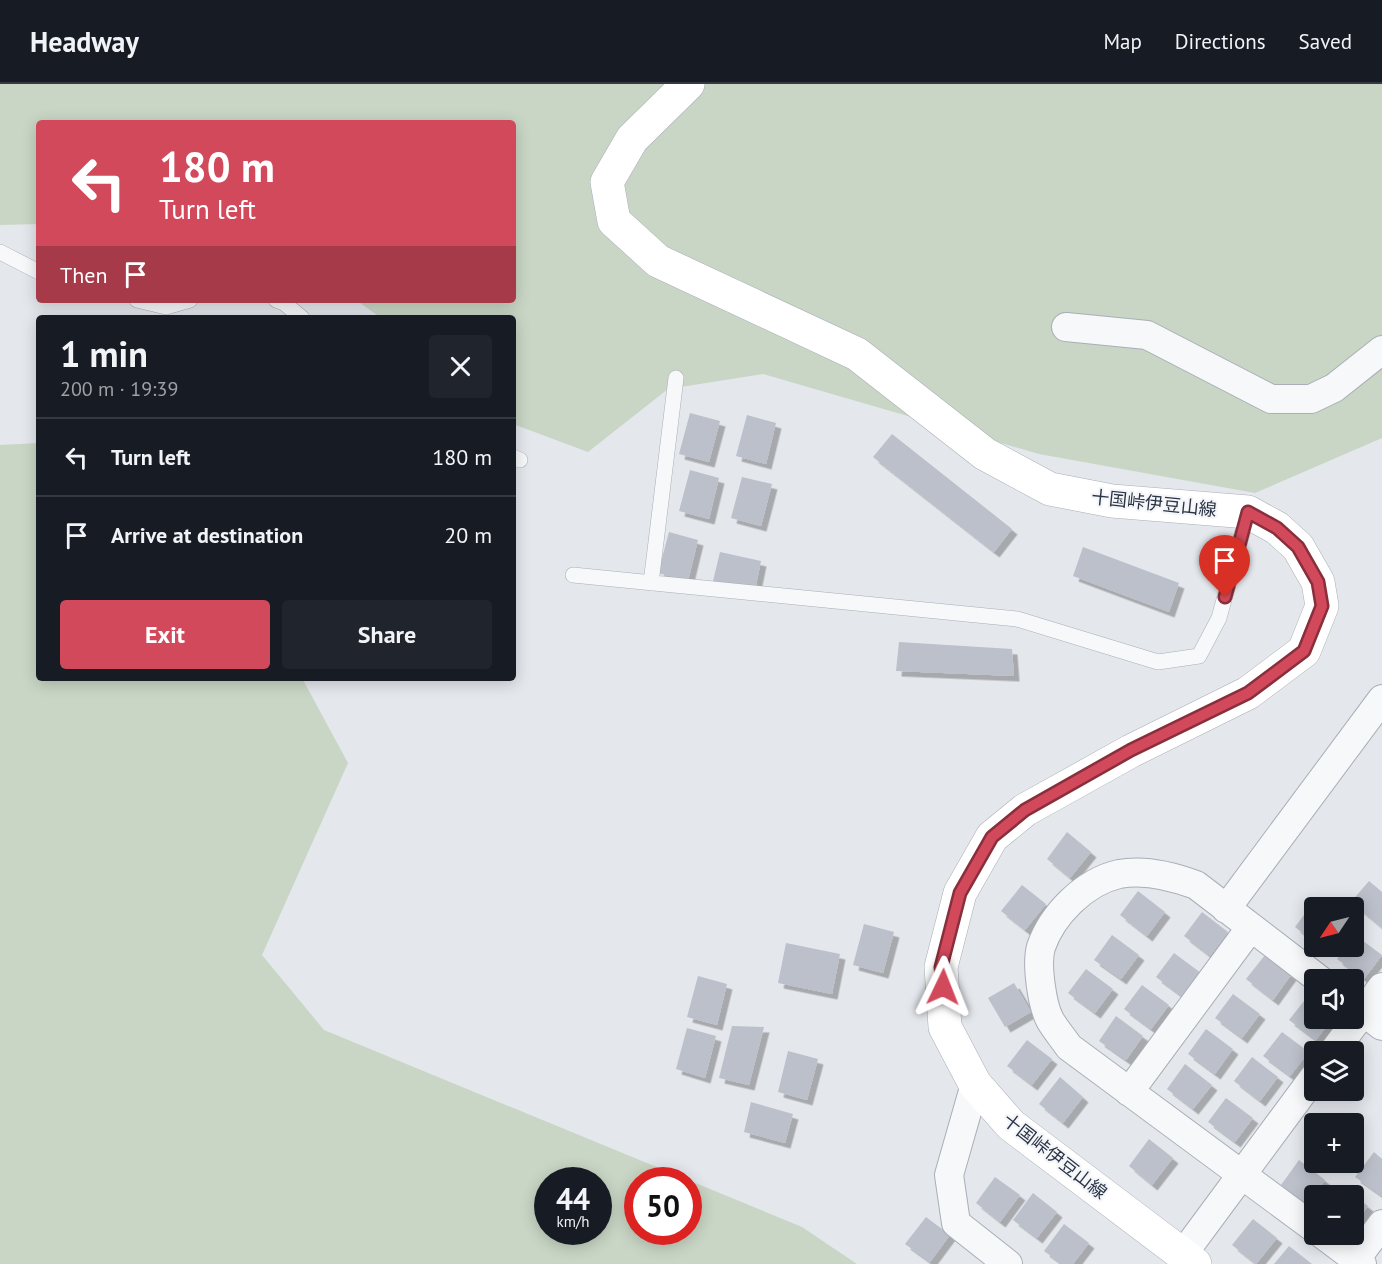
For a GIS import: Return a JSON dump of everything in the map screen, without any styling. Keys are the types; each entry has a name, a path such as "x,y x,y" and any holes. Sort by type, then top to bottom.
{"main road":[{"name":"十国峠伊豆山線","path":"688,84 632,139 607,183 614,221 658,261 857,354 985,454 1050,489 1112,501 1248,512 1277,528 1298,547 1318,582 1322,606 1304,651 1248,693 1131,750 1025,810 992,837 960,893 941,967 945,1027 975,1084 1011,1125 1189,1259"}],"street":[{"path":"1066,327 1147,335 1271,399 1311,399 1334,388 1382,350"},
{"path":"1226,909 1382,699"},
{"path":"1304,1221 1068,1047 1049,1019 1040,981 1040,950 1052,925 1070,903 1093,885 1119,874 1145,873 1173,877 1196,885 1306,969"},
{"path":"1129,1092 1251,927"},
{"path":"1343,1041 1366,1014 1382,987"},
{"path":"975,1084 949,1175 956,1223 1008,1264"},
{"path":"1189,1259 1240,1174 1304,1090"},
{"path":"1337,1245 1359,1262 1382,1224"}],"lane":[{"path":"0,252 36,270"},
{"path":"148,303 166,308 181,303"},
{"path":"284,303 298,315"},
{"path":"651,583 676,378"},
{"path":"573,575 1017,619 1158,662 1199,656 1219,618 1248,512"}],"green space":[{"path":"0,84 1382,84 1382,438 1255,493 1039,454 763,374 668,389 588,452 516,425 516,315 377,315 360,303 516,303 516,120 36,120 36,224 0,225"},
{"path":"36,443 36,681 304,681 348,763 262,955 324,1030 656,1167 624,1167 624,1245 702,1245 702,1186 802,1227 857,1264 0,1264 0,445"}],"building":[{"path":"690,413 720,421 709,462 679,454"},
{"path":"747,415 776,423 766,464 736,456"},
{"path":"892,434 1012,529 994,552 873,457"},
{"path":"690,470 719,478 709,519 679,511"},
{"path":"742,477 772,484 761,526 731,518"},
{"path":"669,532 698,540 688,581 658,573"},
{"path":"1083,547 1179,583 1169,612 1073,576"},
{"path":"720,552 761,561 755,590 713,581"},
{"path":"899,642 1012,649 1014,676 896,671"},
{"path":"1067,832 1091,852 1070,878 1047,859"},
{"path":"1369,881 1382,892 1382,928 1364,913 1364,897 1355,897"},
{"path":"1022,885 1046,904 1025,930 1001,911"},
{"path":"1138,891 1165,912 1147,936 1120,915"},
{"path":"1202,912 1228,932 1210,956 1184,936"},
{"path":"1304,915 1304,934 1295,927"},
{"path":"864,924 894,932 883,973 853,965"},
{"path":"1112,935 1139,955 1121,979 1094,960"},
{"path":"1364,942 1382,955 1364,979 1364,969 1350,969 1337,959 1339,957 1364,957"},
{"path":"786,943 840,954 832,994 778,983"},
{"path":"1174,953 1201,973 1183,997 1156,977"},
{"path":"1265,955 1291,975 1273,1000 1246,979"},
{"path":"1086,969 1113,989 1095,1013 1068,993"},
{"path":"698,976 727,984 717,1025 687,1017"},
{"path":"1014,983 1031,1012 1005,1027 988,998"},
{"path":"1142,985 1169,1005 1151,1029 1124,1009"},
{"path":"1233,994 1260,1014 1242,1038 1215,1018"},
{"path":"1304,1001 1304,1029 1324,1029 1316,1040 1289,1020"},
{"path":"1116,1016 1143,1036 1126,1060 1099,1041"},
{"path":"732,1026 764,1027 749,1085 719,1078"},
{"path":"687,1028 716,1036 705,1078 676,1069"},
{"path":"1206,1029 1233,1049 1215,1074 1188,1054"},
{"path":"1282,1032 1304,1048 1304,1058 1290,1076 1263,1056"},
{"path":"1027,1040 1052,1059 1032,1085 1007,1066"},
{"path":"788,1051 818,1059 807,1100 778,1092"},
{"path":"1252,1057 1278,1077 1260,1101 1234,1081"},
{"path":"1185,1064 1212,1085 1193,1109 1167,1089"},
{"path":"1060,1077 1083,1097 1063,1123 1039,1104"},
{"path":"1226,1098 1253,1118 1235,1142 1208,1122"},
{"path":"751,1102 793,1114 785,1143 744,1132"},
{"path":"1149,1139 1173,1158 1152,1185 1129,1166"},
{"path":"1374,1152 1382,1159 1382,1196 1355,1177 1358,1173 1364,1173 1364,1165"},
{"path":"1299,1160 1304,1164 1304,1173 1316,1173 1325,1180 1321,1185 1304,1185 1304,1203 1281,1185"},
{"path":"995,1177 1020,1195 1000,1222 976,1203"},
{"path":"1033,1193 1057,1212 1037,1238 1013,1220"},
{"path":"926,1217 950,1235 930,1262 905,1244"},
{"path":"1253,1219 1277,1238 1256,1264 1232,1245"},
{"path":"1064,1224 1089,1243 1073,1264 1062,1264 1044,1251"},
{"path":"1289,1246 1312,1264 1274,1264"}],"route":[{"path":"943,987 941,967 960,893 992,837 1025,810 1131,750 1248,693 1304,651 1322,606 1318,582 1298,547 1277,528 1248,512 1225,597"}]}
